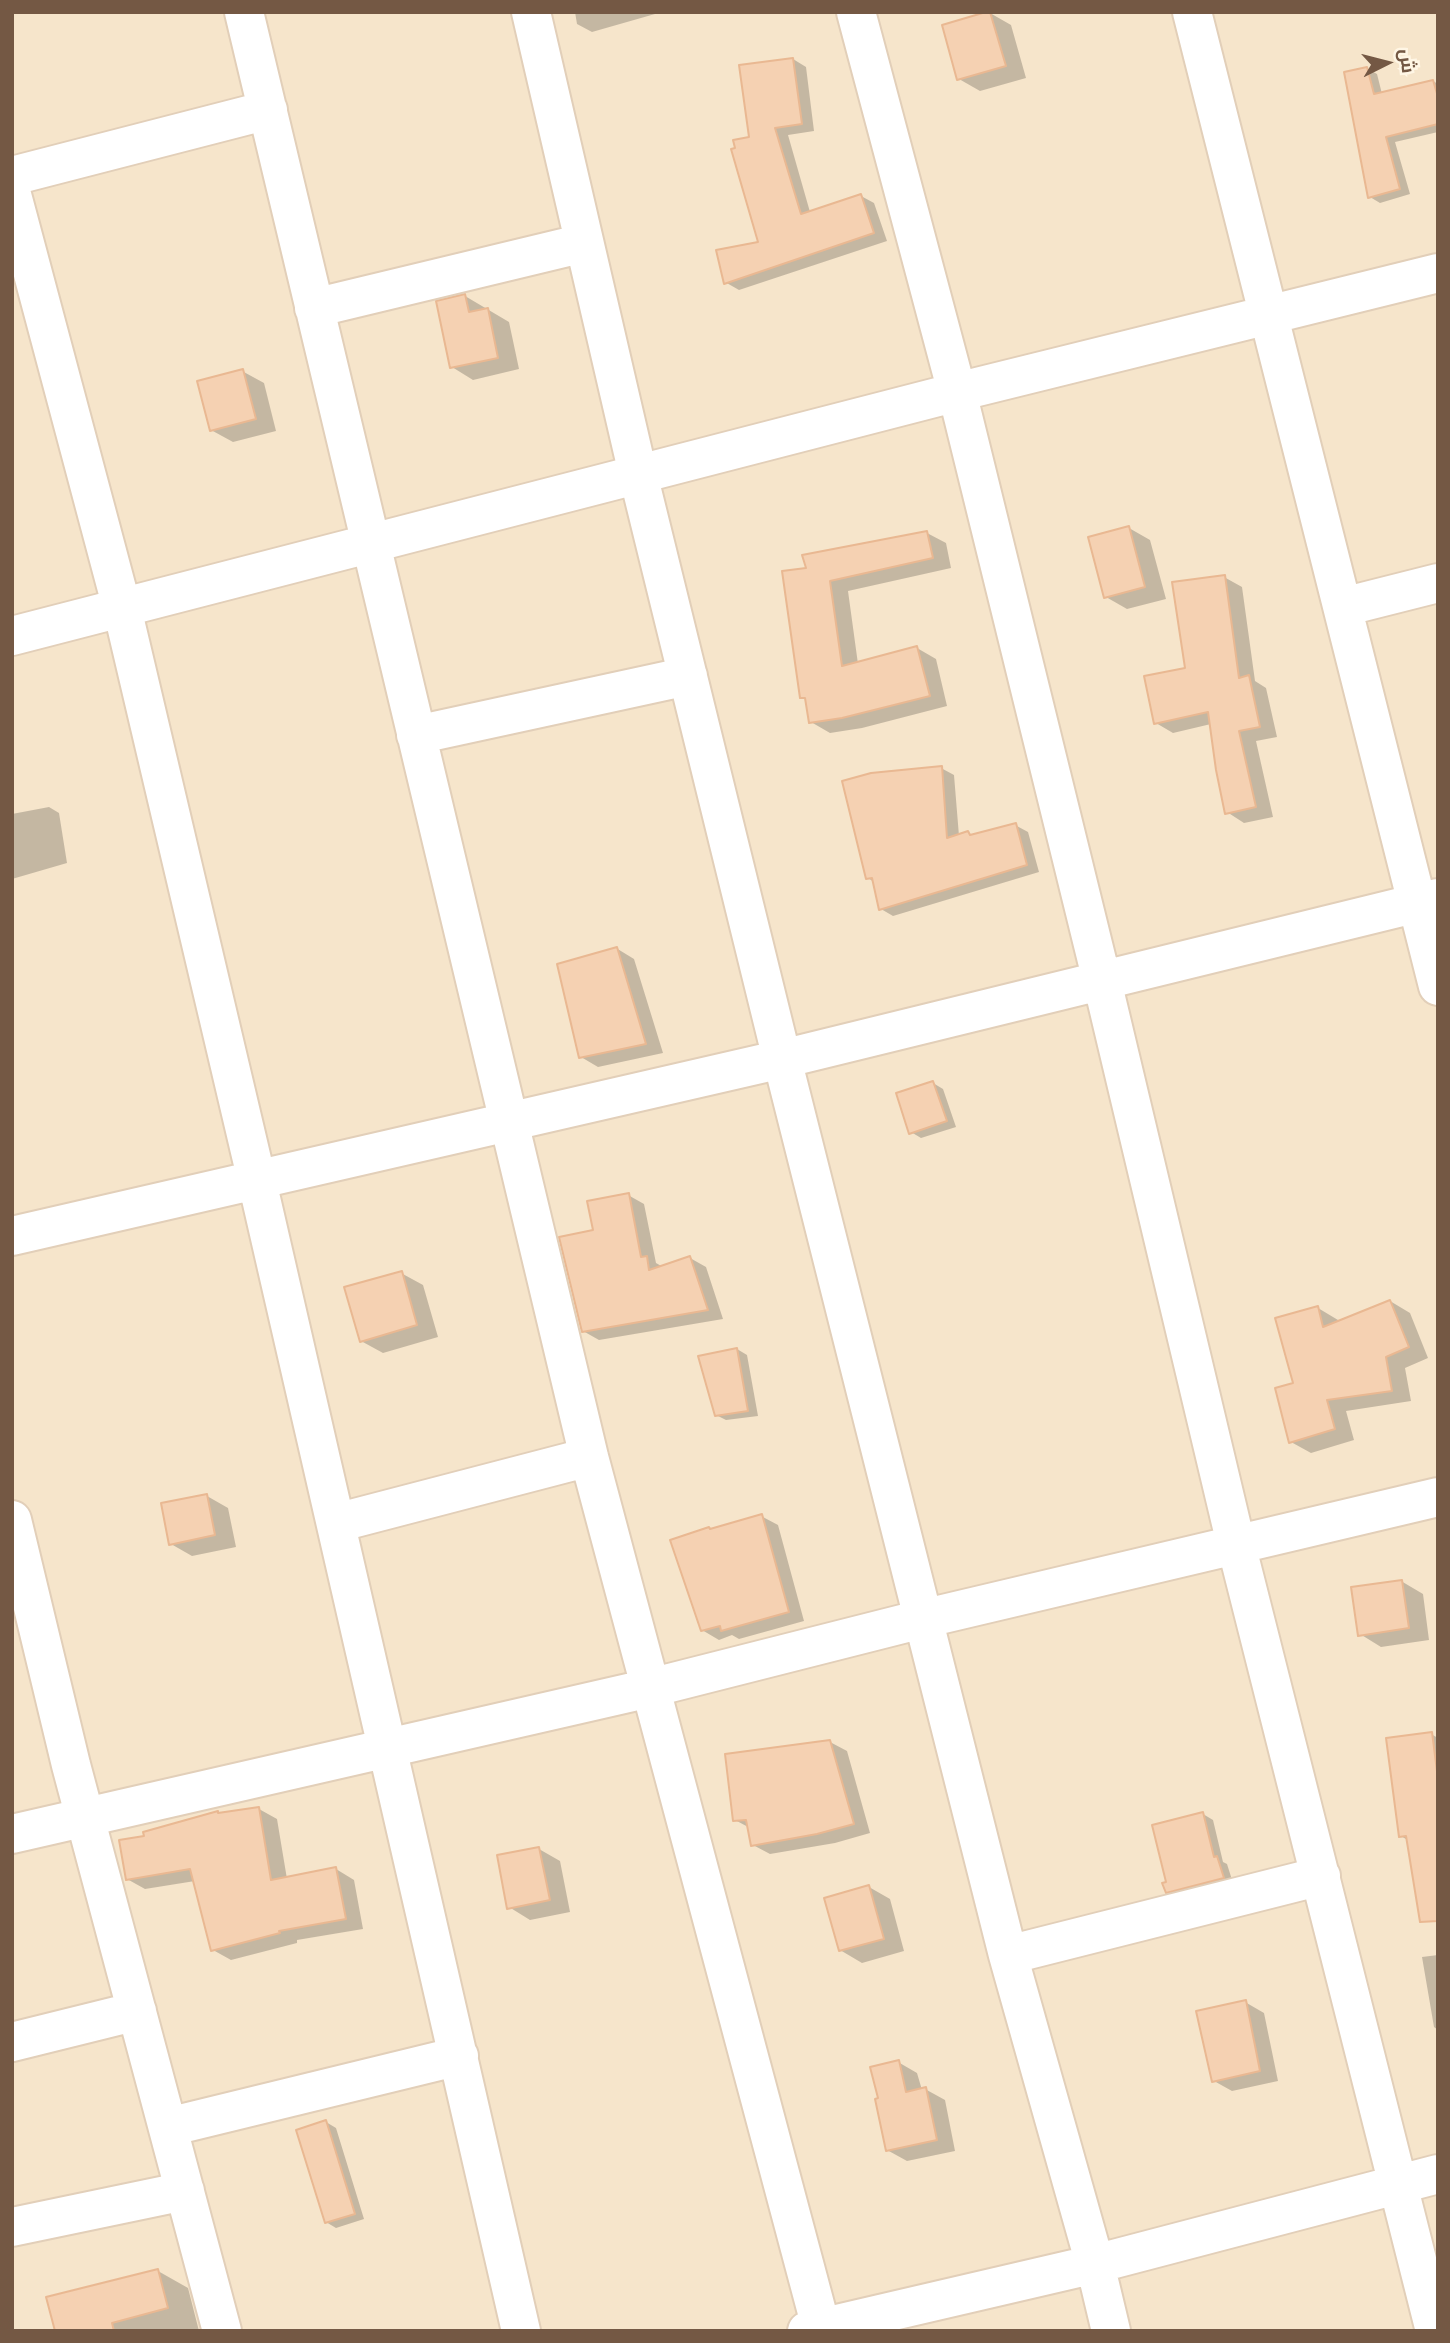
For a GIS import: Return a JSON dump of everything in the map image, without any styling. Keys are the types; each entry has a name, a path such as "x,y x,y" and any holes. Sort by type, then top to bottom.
{"street":[{"path":"244,12 589,1457 816,2330 1095,2263 1438,2174"},
{"path":"531,12 638,474 922,1619 1008,1955 1095,2263 1111,2331"},
{"path":"856,12 957,392 1102,981 1236,1544 1400,2184 1435,2331"},
{"path":"1192,12 1343,607 1428,901 1438,985"},
{"path":"12,176 268,110"},
{"path":"12,195 122,608 257,1181 521,2331"},
{"path":"314,308 584,243"},
{"path":"12,636 957,392 1438,273"},
{"path":"1343,607 1438,583"},
{"path":"416,735 688,676"},
{"path":"12,1236 782,1059 1428,901"},
{"path":"336,1523 589,1457"},
{"path":"12,1834 650,1688 922,1619 1438,1497"},
{"path":"12,1520 85,1817 222,2331"},
{"path":"1008,1955 1321,1876"},
{"path":"12,2042 137,2011"},
{"path":"168,2127 458,2056"},
{"path":"12,2227 185,2191"}],"shaded area":[{"path":"12,12 1438,12 1438,2331 12,2331"}],"building":[{"path":"990,12 1006,66 957,80 942,25"},
{"path":"793,58 802,124 775,128 801,214 861,194 874,233 724,284 716,250 758,242 731,149 735,148 733,140 749,137 739,65"},
{"path":"1367,67 1374,94 1433,80 1438,97 1438,124 1386,137 1400,189 1368,198 1344,72"},
{"path":"465,294 469,312 488,308 498,358 450,368 436,301"},
{"path":"243,369 256,419 210,431 197,381"},
{"path":"1129,526 1145,587 1104,598 1088,537"},
{"path":"927,531 933,558 830,581 842,666 917,646 930,696 842,718 809,723 805,698 800,698 782,571 806,568 802,555"},
{"path":"1225,575 1239,678 1249,675 1260,727 1239,731 1256,807 1225,814 1208,712 1154,724 1144,676 1185,668 1172,582"},
{"path":"942,766 947,838 968,831 970,835 1016,823 1027,865 879,910 872,878 866,879 842,781 871,773"},
{"path":"617,947 646,1044 579,1058 557,964"},
{"path":"933,1081 947,1121 909,1134 896,1093"},
{"path":"629,1193 641,1257 647,1256 649,1270 690,1256 708,1310 582,1332 559,1237 593,1230 587,1201"},
{"path":"402,1271 417,1325 360,1342 344,1287"},
{"path":"1390,1300 1409,1347 1386,1357 1392,1391 1327,1400 1335,1429 1289,1443 1275,1388 1293,1383 1275,1318 1318,1306 1323,1327"},
{"path":"737,1348 748,1411 715,1416 698,1356"},
{"path":"207,1494 215,1535 169,1545 161,1503"},
{"path":"762,1514 789,1612 721,1631 720,1626 701,1631 670,1540"},
{"path":"1402,1580 1409,1628 1358,1636 1351,1587"},
{"path":"1432,1732 1438,1779 1438,1921 1420,1922 1406,1836 1399,1837 1386,1738"},
{"path":"830,1740 854,1824 751,1846 746,1820 733,1821 725,1754"},
{"path":"259,1807 271,1880 336,1867 346,1919 279,1931 280,1933 211,1951 190,1869 126,1880 119,1840 144,1836 143,1832 218,1811"},
{"path":"1203,1812 1214,1857 1217,1856 1224,1878 1166,1893 1162,1883 1166,1882 1152,1825"},
{"path":"539,1847 550,1900 507,1909 497,1855"},
{"path":"869,1885 884,1939 839,1951 824,1898"},
{"path":"1246,2000 1260,2071 1212,2082 1196,2011"},
{"path":"899,2060 906,2092 926,2087 937,2140 886,2151 870,2067"},
{"path":"326,2120 355,2214 325,2223 296,2130"},
{"path":"158,2269 168,2308 112,2323 114,2331 55,2331 46,2297"}]}
